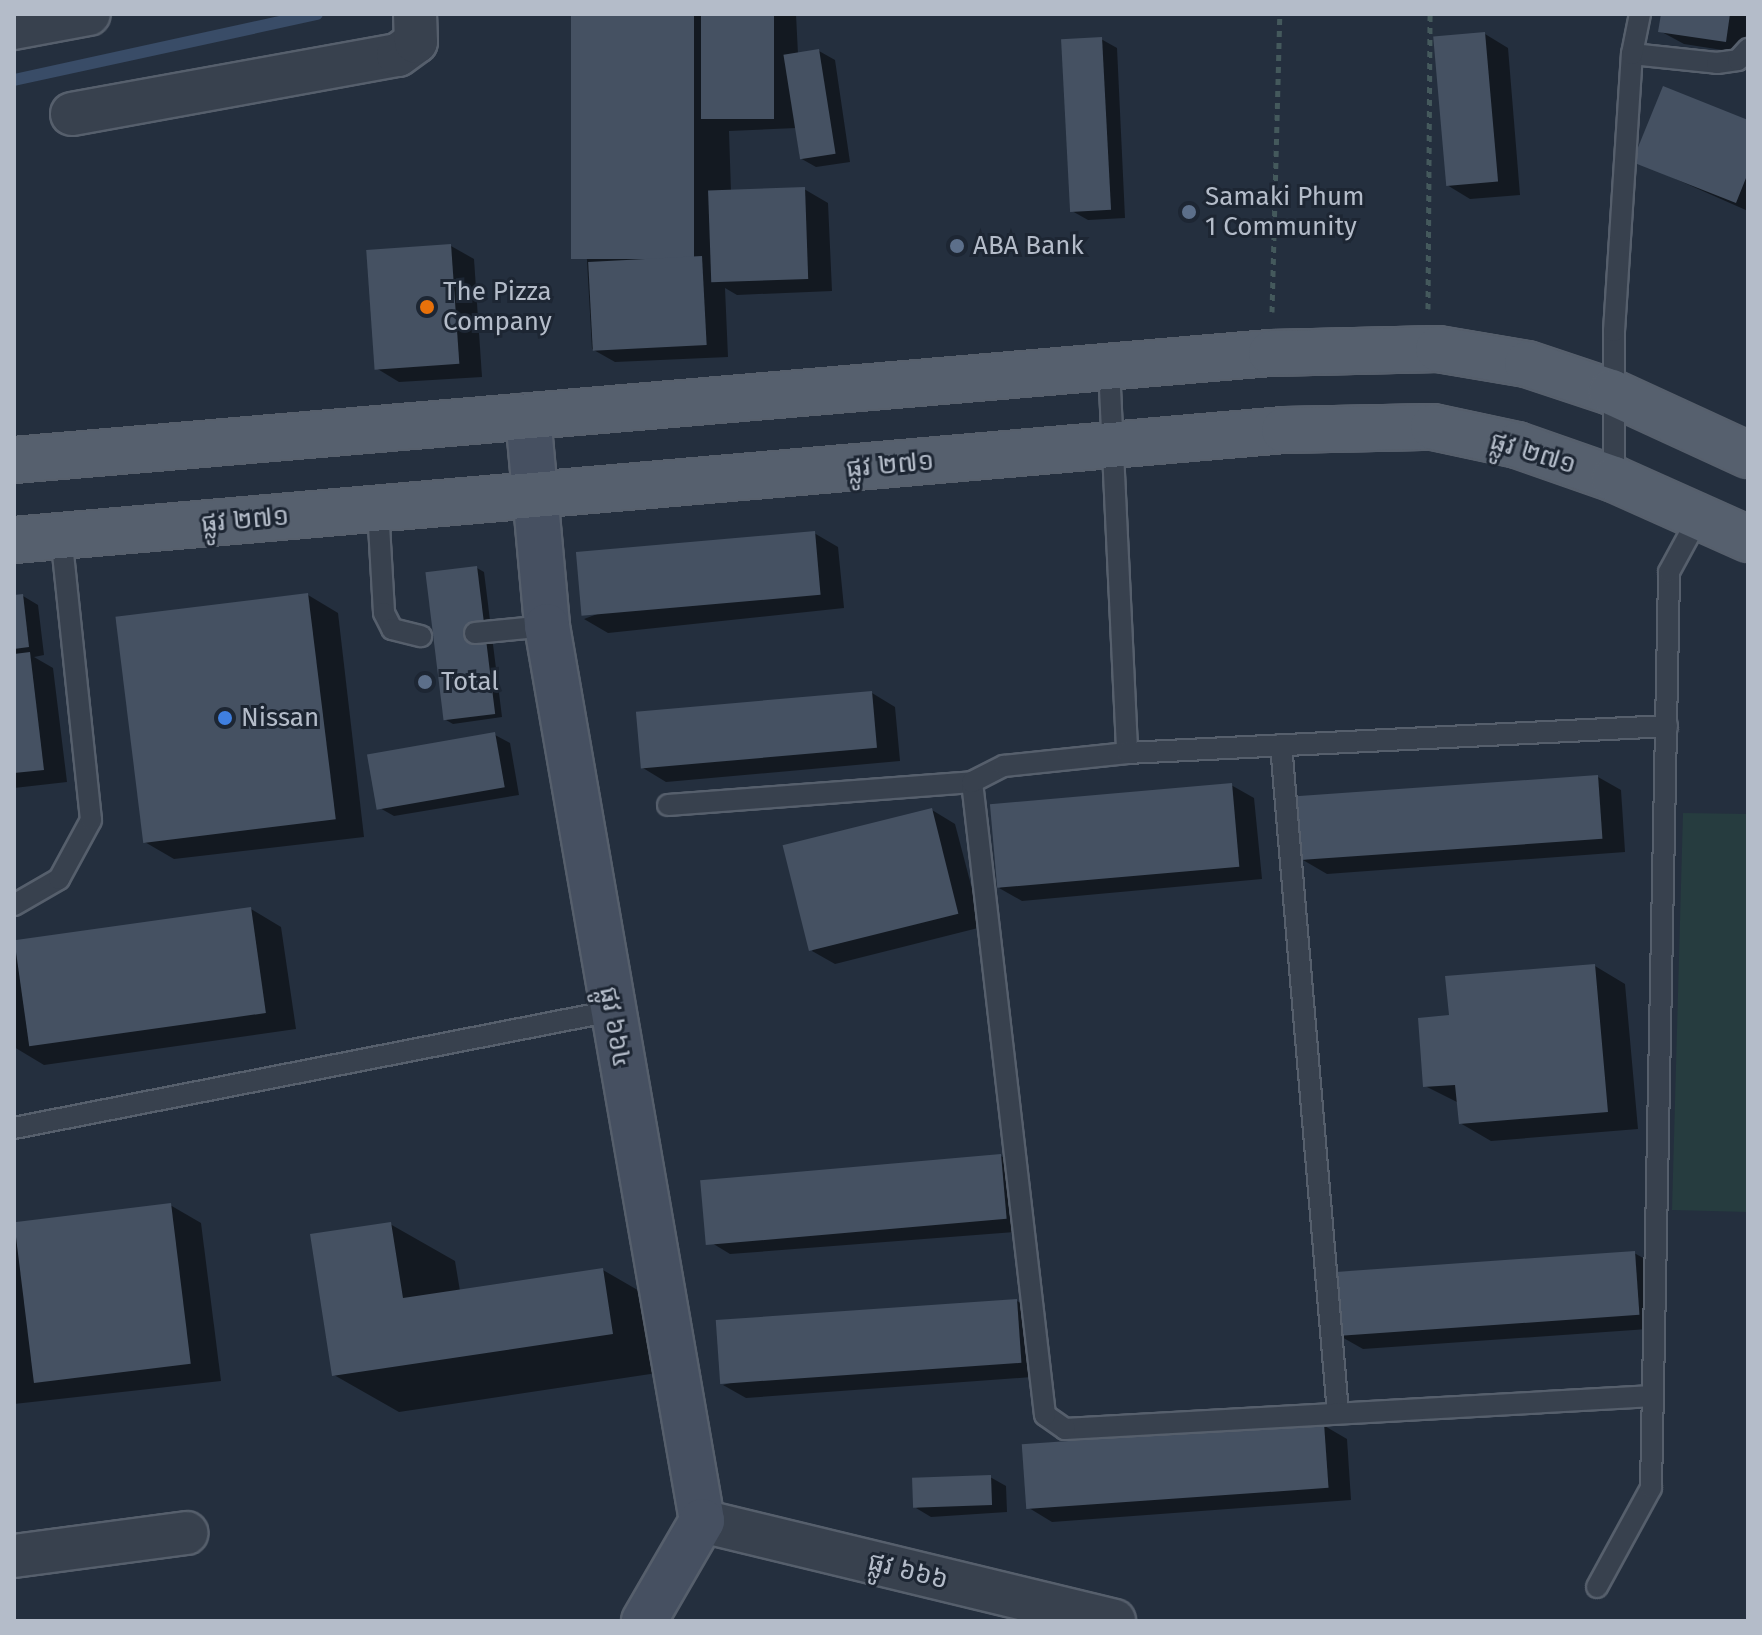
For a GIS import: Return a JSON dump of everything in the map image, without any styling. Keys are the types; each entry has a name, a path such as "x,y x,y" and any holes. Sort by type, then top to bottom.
{"main road":[{"path":"14,460 1271,353 1427,350 1527,364 1611,392 1748,455"},
{"name":"ផ្លូវ ២៧១","path":"14,540 1284,430 1433,427 1517,445 1614,479 1748,539"}],"street":[{"path":"14,28 89,14"},
{"path":"72,114 398,55 416,42 415,18"},
{"name":"ផ្លូវ ៦៦៤","path":"528,416 547,626 702,1521"},
{"path":"644,1621 702,1521"},
{"name":"ផ្លូវ ៦៦៦","path":"702,1521 1089,1618"},
{"path":"14,1556 186,1533"}],"lane":[{"path":"1614,479 1611,392 1632,54 1640,14"},
{"path":"1632,54 1717,63 1738,60 1748,49"},
{"path":"1109,367 1127,753"},
{"path":"378,508 384,613 392,629 421,636"},
{"path":"1597,1587 1651,1488 1669,572 1700,515"},
{"path":"14,905 59,879 91,820 61,536"},
{"path":"475,633 547,626"},
{"path":"668,805 972,782 1004,766 1127,753 1667,726"},
{"path":"1281,745 1338,1412"},
{"path":"972,782 1045,1415 1065,1429 1653,1396"},
{"path":"14,1128 612,1011"}],"path":[{"path":"1271,353 1280,14"},
{"path":"1427,350 1430,14"}],"green space":[{"path":"1683,813 1748,814 1748,1212 1672,1210"}],"building":[{"path":"571,14 694,14 694,259 571,259"},
{"path":"701,14 774,14 774,119 701,119"},
{"path":"1661,14 1730,14 1726,42 1658,32"},
{"path":"1485,32 1498,181 1446,186 1433,37"},
{"path":"1102,37 1111,210 1070,212 1061,39"},
{"path":"819,49 836,154 800,159 783,55"},
{"path":"1663,86 1748,120 1748,173 1736,203 1632,162"},
{"path":"805,187 808,279 711,282 708,190"},
{"path":"451,244 459,364 375,370 366,250"},
{"path":"702,256 707,345 593,351 588,262"},
{"path":"815,531 821,595 581,616 576,552"},
{"path":"477,566 495,714 444,720 425,572"},
{"name":"Nissan","path":"308,593 336,819 143,843 115,617"},
{"path":"23,594 29,647 14,649 14,595"},
{"path":"30,652 44,770 14,773 14,654"},
{"path":"872,691 877,748 641,768 636,712"},
{"path":"495,732 505,787 377,810 367,755"},
{"path":"1598,775 1602,839 1300,860 1296,796"},
{"path":"1232,783 1239,867 997,888 990,804"},
{"path":"932,808 958,914 809,951 783,845"},
{"path":"251,907 266,1013 29,1046 14,940"},
{"path":"1595,964 1608,1112 1459,1124 1455,1085 1423,1087 1418,1018 1449,1015 1445,976"},
{"path":"1001,1154 1007,1219 706,1245 700,1180"},
{"path":"171,1203 191,1364 34,1383 14,1222"},
{"path":"391,1222 403,1298 603,1268 613,1334 332,1376 310,1234"},
{"path":"1635,1251 1639,1315 1337,1336 1333,1272"},
{"path":"1017,1299 1021,1363 720,1384 716,1320"},
{"path":"1324,1423 1329,1488 1026,1509 1022,1444"},
{"path":"991,1475 992,1505 913,1508 912,1478"}],"waterway":[{"path":"14,80 317,14"}],"place":[{"name":"Samaki Phum 1 Community","path":"1189,212"},
{"name":"ABA Bank","path":"957,246"},
{"name":"The Pizza Company","path":"427,307"},
{"name":"Total","path":"425,682"},
{"name":"Nissan","path":"225,718"}]}
